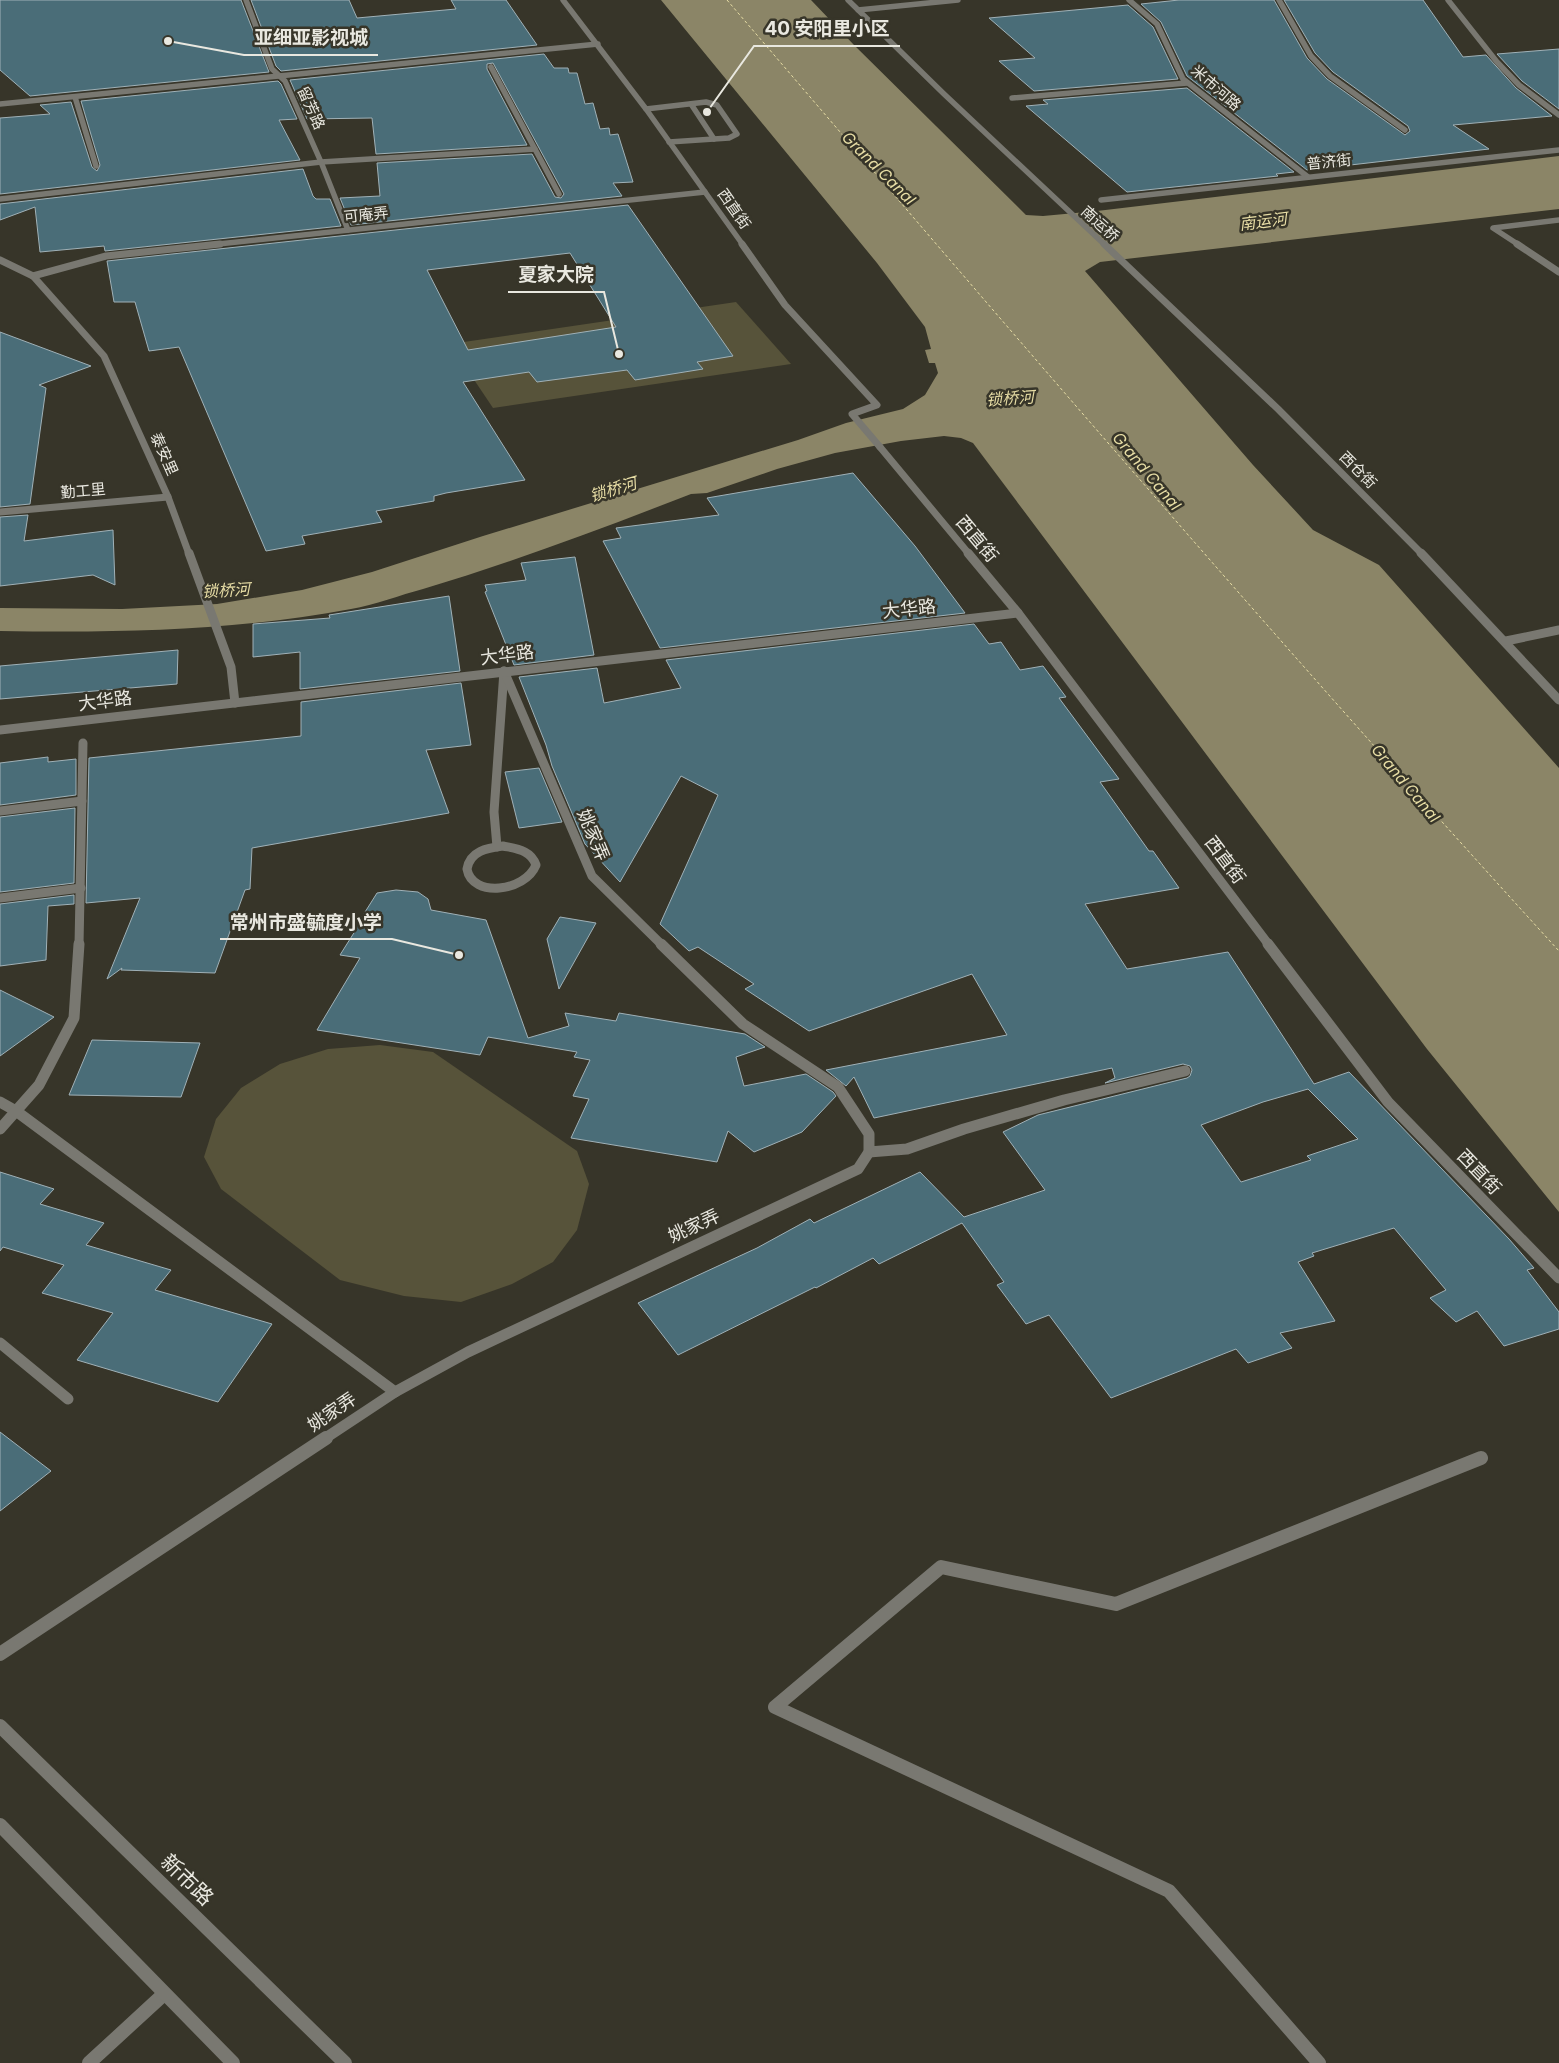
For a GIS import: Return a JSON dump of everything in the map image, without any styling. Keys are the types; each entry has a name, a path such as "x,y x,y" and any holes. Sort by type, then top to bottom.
{"street":[{"name":"留芳路","path":"246,0 272,69 285,81 321,162 348,230"},
{"name":"西直街","path":"563,0 646,108 785,305 877,405 852,414 1018,613 1388,1102 1559,1278"},
{"name":"南运桥","path":"848,0 1055,200 1129,267"},
{"path":"858,10 958,0"},
{"name":"米市河路","path":"1128,0 1157,24 1183,79 1187,83 1308,177"},
{"path":"1279,0 1311,56 1330,76 1405,130"},
{"path":"1448,0 1492,57 1519,85 1559,115"},
{"path":"0,104 598,44"},
{"path":"491,67 559,194"},
{"path":"1012,98 1187,83"},
{"path":"75,97 96,166"},
{"path":"646,108 706,102 717,105 737,134 729,138 669,142"},
{"path":"691,104 714,139"},
{"path":"0,199 321,162 535,149"},
{"name":"普济街","path":"1101,200 1559,150"},
{"name":"可庵弄","path":"33,276 106,256 705,192"},
{"path":"1559,220 1493,228 1559,272"},
{"name":"泰安里","path":"0,260 33,276 104,356 168,497 231,667 234,703"},
{"name":"西仓街","path":"1129,267 1238,370 1366,497 1506,642 1559,700"},
{"name":"勤工里","path":"0,512 168,497"},
{"name":"大华路","path":"0,730 1018,613"},
{"path":"1506,642 1559,630"},
{"path":"497,846 494,812 504,671"},
{"name":"姚家弄","path":"0,1654 395,1392 468,1352 858,1169 869,1152 868,1134 838,1087 743,1024 592,876 504,671"},
{"path":"0,1129 39,1085 74,1018 79,958 83,743"},
{"path":"0,811 82,801"},
{"path":"497,846 515,847 532,855 536,861 533,875 516,886 505,888 482,886 473,882 467,876 465,869 467,862 481,850 497,846"},
{"path":"0,898 80,888"},
{"path":"869,1152 907,1149 964,1129 1064,1100 1185,1071"},
{"path":"0,1102 16,1111 395,1392"},
{"path":"0,1343 68,1399"},
{"path":"1319,2063 1169,1891 775,1707 941,1567 1116,1604 1481,1458"},
{"name":"新市路","path":"0,1726 345,2063"},
{"path":"0,1825 233,2063"},
{"path":"89,2063 164,1994"}],"shaded area":[{"path":"736,302 791,364 493,408 450,344"},
{"path":"380,1045 433,1052 577,1151 589,1184 577,1230 553,1262 512,1284 461,1302 404,1296 340,1280 221,1189 204,1157 216,1119 241,1088 280,1064 328,1049"}],"water":[{"path":"661,0 811,0 1026,215 1043,216 1097,211 1559,156 1559,209 1100,262 1085,271 1253,465 1313,530 1379,565 1559,768 1559,1212 1427,1049 973,443 961,438 944,436 901,441 835,453 777,469 707,493 691,494 491,568 360,607 264,622 176,629 0,631 0,608 122,609 217,604 302,590 372,572 483,536 798,440 846,423 903,409 925,395 938,373 935,363 929,363 925,350 931,349 925,327 877,263"}],"building":[{"path":"0,0 241,0 269,72 30,96 0,70"},
{"path":"251,0 349,0 357,18 456,9 451,0 506,0 537,45 281,71 276,66"},
{"path":"1179,0 1274,0 1307,58 1327,79 1405,135 1410,131 1408,126 1333,72 1315,53 1284,0 1423,0 1463,57 1486,55 1516,88 1552,116 1453,125 1489,149 1307,170 1187,76 1161,22 1141,4"},
{"path":"1128,5 1153,27 1178,79 1034,91 999,61 1035,58 989,18"},
{"path":"1559,49 1559,109 1522,81 1497,54"},
{"path":"544,54 554,68 568,68 569,73 577,73 585,104 593,103 600,129 609,128 610,135 618,134 633,182 613,183 622,196 351,225 340,198 380,196 377,163 532,154 555,197 561,198 564,194 493,63 487,64 487,69 527,145 376,154 372,118 307,119 290,80"},
{"path":"278,81 297,119 279,120 300,160 0,194 0,118 50,114 40,105 71,102 92,167 97,171 100,165 81,101"},
{"path":"1187,88 1294,172 1276,174 1278,176 1127,192 1026,106 1048,104 1043,100"},
{"path":"303,169 313,196 316,199 330,199 341,226 105,251 104,246 40,252 35,207 0,220 0,204"},
{"path":"628,205 733,356 697,362 703,369 635,380 627,370 537,382 529,372 463,382 525,480 446,493 434,496 434,501 376,511 382,522 302,536 305,544 266,551 179,347 149,351 135,302 114,302 107,261","holes":["570,253 616,327 468,350 427,270"]},
{"path":"0,332 91,366 39,385 46,388 30,504 0,507"},
{"path":"853,473 915,546 965,613 660,648 603,541 621,538 616,528 719,515 707,498"},
{"path":"28,515 24,541 113,530 115,585 93,575 0,586 0,517"},
{"path":"575,557 594,655 514,665 485,592 487,591 485,585 526,580 521,563"},
{"path":"449,596 460,671 300,689 300,652 253,657 253,624 330,618 329,615"},
{"path":"974,624 989,644 1001,642 1020,670 1043,666 1066,697 1059,698 1119,779 1100,782 1149,851 1153,851 1179,888 1085,904 1127,969 1228,952 1314,1084 1349,1072 1509,1239 1534,1268 1527,1270 1559,1312 1559,1329 1504,1346 1477,1311 1456,1322 1430,1298 1446,1290 1394,1228 1312,1253 1314,1256 1298,1262 1335,1321 1280,1333 1292,1348 1248,1363 1236,1349 1111,1398 1049,1315 1026,1324 997,1285 1004,1282 962,1223 879,1264 873,1258 678,1355 638,1303 757,1248 810,1219 814,1223 920,1172 964,1217 1045,1190 1003,1132 1038,1115 1187,1078 1192,1070 1190,1066 1183,1064 1105,1083 1115,1078 1112,1068 874,1118 854,1077 846,1086 826,1070 1007,1035 972,974 809,1031 745,989 754,984 698,947 689,951 660,924 718,795 681,776 620,882 585,844 552,766 546,745 519,677 597,668 604,703 681,688 666,660","holes":["1308,1089 1358,1139 1307,1156 1311,1160 1241,1182 1201,1125 1263,1102"]},
{"path":"178,650 177,684 0,699 0,666"},
{"path":"461,683 471,745 426,750 449,813 252,848 250,889 245,890 215,973 121,970 122,968 107,979 140,898 86,903 89,758 301,736 301,702"},
{"path":"48,757 48,762 76,759 76,795 0,805 0,763"},
{"path":"539,768 562,822 519,828 505,772"},
{"path":"75,808 74,883 0,892 0,817"},
{"path":"396,890 418,892 428,899 431,910 486,920 528,1038 569,1026 565,1013 616,1021 619,1013 745,1034 765,1047 736,1057 744,1086 806,1074 836,1096 802,1132 754,1152 728,1131 717,1162 571,1138 589,1099 573,1096 590,1060 574,1057 577,1052 488,1037 480,1055 317,1030 360,958 340,955 357,928 355,928 377,893"},
{"path":"74,895 74,904 48,906 46,960 0,966 0,904"},
{"path":"560,917 596,923 559,989 547,939"},
{"path":"0,990 54,1017 0,1056"},
{"path":"92,1040 200,1043 181,1097 69,1095"},
{"path":"0,1172 54,1189 40,1204 104,1223 86,1245 171,1270 155,1290 272,1324 218,1402 77,1360 113,1313 42,1293 64,1265 3,1247 0,1251"},
{"path":"0,1432 51,1471 0,1511"}],"ferry route":[{"path":"727,0 1243,598 1559,951"}],"place":[{"name":"亚细亚影视城","path":"168,41"},
{"name":"40 安阳里小区","path":"707,112"},
{"name":"夏家大院","path":"619,354"},
{"name":"常州市盛毓度小学","path":"459,955"}],"water label":[{"name":"Grand Canal","path":"879,168"},
{"name":"南运河","path":"1263,221"},
{"name":"锁桥河","path":"1010,398"},
{"name":"Grand Canal","path":"1147,471"},
{"name":"锁桥河","path":"613,489"},
{"name":"锁桥河","path":"226,590"},
{"name":"Grand Canal","path":"1406,783"}]}
